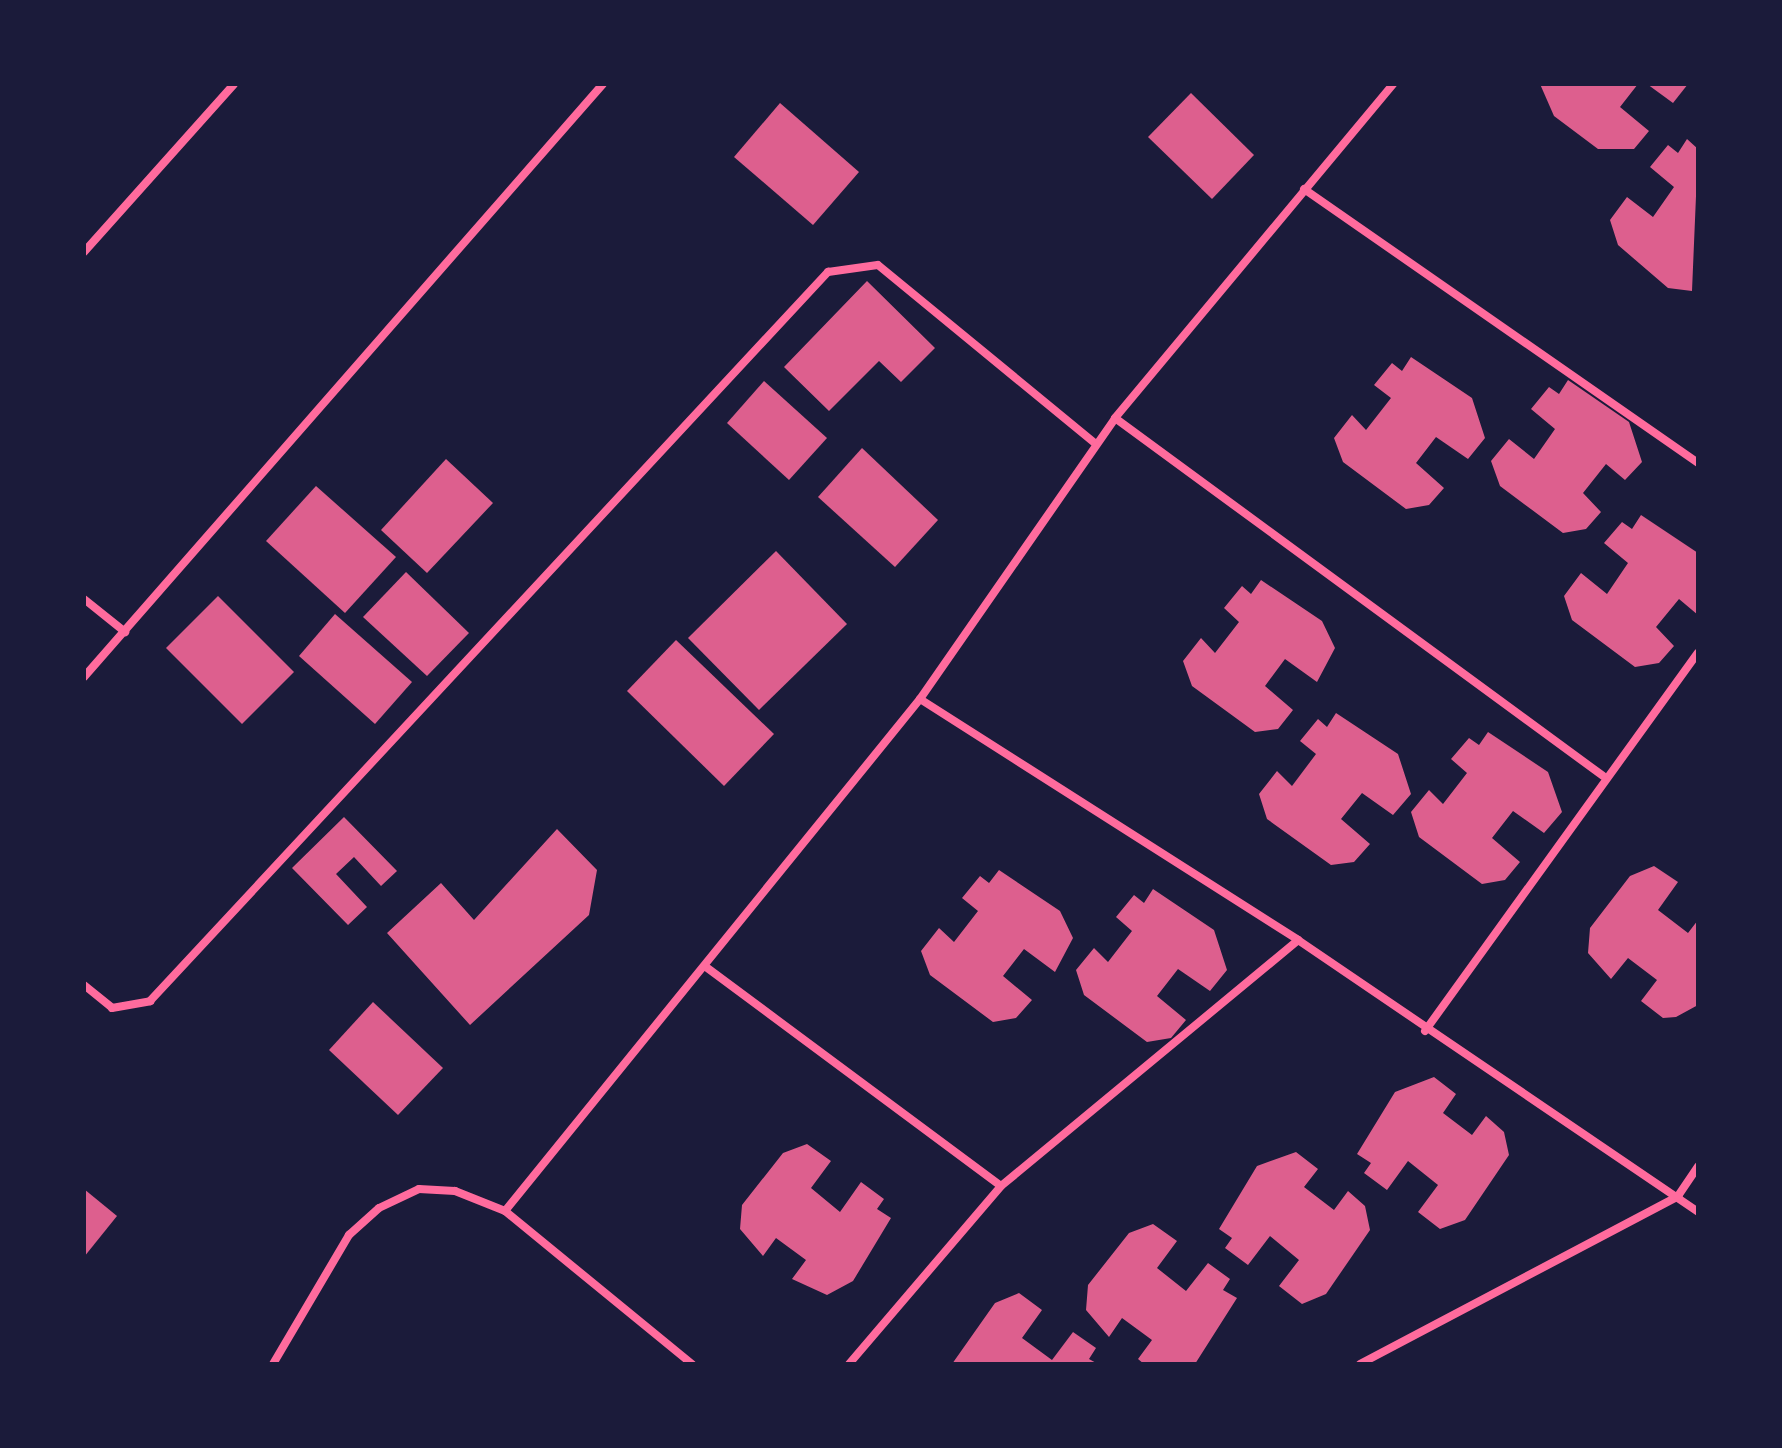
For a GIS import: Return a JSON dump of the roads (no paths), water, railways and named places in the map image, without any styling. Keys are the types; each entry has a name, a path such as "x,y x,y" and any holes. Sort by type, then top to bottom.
{"street":[{"path":"84,252 234,84"},
{"path":"84,677 603,84"},
{"path":"505,1211 706,967 920,699 1115,418 1393,84"},
{"path":"1304,189 1698,463"},
{"path":"84,985 112,1008 150,1001 828,272 878,265 1096,444"},
{"path":"1115,418 1603,776"},
{"path":"84,599 125,632"},
{"path":"1425,1031 1603,776 1698,653"},
{"path":"920,699 1298,940 1425,1031 1698,1212"},
{"path":"849,1364 1001,1186 1298,940"},
{"path":"706,967 1001,1186"},
{"path":"1360,1364 1678,1196 1698,1166"},
{"path":"273,1364 349,1235 379,1208 419,1189 455,1191 505,1211 692,1364"}]}
